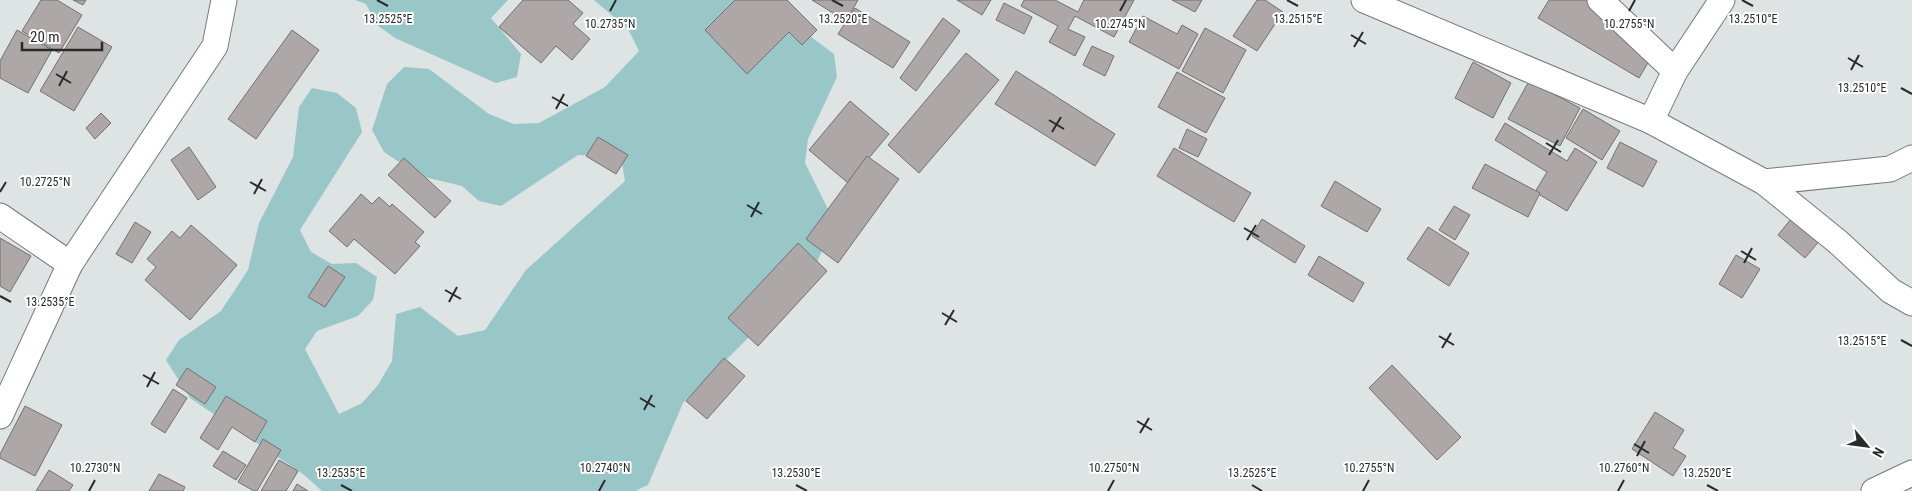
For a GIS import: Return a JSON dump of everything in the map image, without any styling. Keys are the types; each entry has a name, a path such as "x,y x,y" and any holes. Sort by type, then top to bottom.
{"street":[{"path":"0,416 70,264 216,46 224,0"},
{"path":"1364,0 1651,121 1764,182 1838,242 1891,291 1912,303"},
{"path":"1600,0 1675,71"},
{"path":"1651,121 1675,71 1722,0"},
{"path":"1764,182 1890,169 1912,158"},
{"path":"0,216 70,264"},
{"path":"1874,491 1912,473"}],"shaded area":[{"path":"355,0 508,0 491,18 521,54 517,77 496,83 395,38 377,25 366,4"},
{"path":"594,0 762,0 834,54 837,77 808,139 805,163 828,209 830,232 812,274 683,403 648,485 635,491 322,491 303,474 190,398 166,360 179,340 221,311 248,270 259,223 293,157 299,107 312,88 337,93 356,108 362,132 300,230 311,252 332,264 356,263 377,277 373,300 358,316 317,331 305,349 339,414 362,403 378,385 392,361 396,314 420,307 458,336 485,330 526,270 625,181 621,157 578,155 501,206 479,201 462,186 420,176 384,152 372,130 387,84 404,67 429,69 489,114 514,124 539,123 605,87 639,51 628,29"}],"building":[{"path":"41,0 57,0 82,15 59,53 22,31"},
{"path":"73,0 86,0 83,5"},
{"path":"523,0 568,0 583,13 573,24 590,39 572,60 556,46 541,63 499,27"},
{"path":"735,0 787,0 817,30 802,45 789,32 747,74 705,30"},
{"path":"812,0 858,0 846,21"},
{"path":"957,0 991,0 982,15"},
{"path":"1024,0 1055,0 1078,12 1084,0 1134,0 1114,37 1075,16 1068,29 1085,37 1075,56 1049,42 1058,26 1021,6"},
{"path":"1172,0 1202,0 1195,12"},
{"path":"1257,0 1265,0 1283,12 1257,51 1233,36"},
{"path":"1549,0 1594,0 1660,42 1639,78 1538,18"},
{"path":"1004,3 1032,17 1024,34 996,20"},
{"path":"855,8 910,42 893,68 838,34"},
{"path":"1143,16 1177,34 1182,25 1198,34 1179,69 1129,42"},
{"path":"943,18 960,31 916,91 900,78"},
{"path":"78,27 112,47 74,111 40,91"},
{"path":"1205,28 1246,50 1223,93 1182,71"},
{"path":"17,30 52,50 28,93 0,78 0,61"},
{"path":"292,30 319,50 256,139 228,119"},
{"path":"1092,46 1114,56 1105,76 1083,65"},
{"path":"966,53 999,80 919,173 888,145"},
{"path":"1473,62 1511,83 1493,118 1455,98"},
{"path":"1016,71 1115,134 1095,166 995,104"},
{"path":"1177,72 1225,98 1206,133 1158,107"},
{"path":"1529,81 1580,108 1560,146 1508,119"},
{"path":"850,101 889,134 848,183 809,150"},
{"path":"1583,109 1620,131 1602,160 1566,138"},
{"path":"101,113 111,123 95,139 86,128"},
{"path":"1505,123 1567,161 1575,148 1597,162 1567,211 1535,192 1547,172 1495,140"},
{"path":"1187,129 1207,139 1198,157 1179,148"},
{"path":"598,137 628,155 616,174 586,156"},
{"path":"1620,142 1657,161 1643,187 1607,168"},
{"path":"189,147 216,187 198,200 171,160"},
{"path":"1174,148 1251,193 1234,222 1157,176"},
{"path":"867,156 899,179 838,263 806,239"},
{"path":"404,158 451,201 435,218 388,175"},
{"path":"1485,164 1540,193 1528,217 1472,188"},
{"path":"1335,181 1381,209 1367,232 1321,206"},
{"path":"361,194 372,204 379,197 390,207 392,204 424,232 415,242 420,246 395,274 354,239 347,247 329,231"},
{"path":"1804,203 1832,226 1805,258 1778,235"},
{"path":"1454,206 1470,215 1455,240 1439,230"},
{"path":"1262,219 1305,246 1295,263 1252,236"},
{"path":"135,222 151,232 132,263 116,254"},
{"path":"191,225 237,265 190,320 145,280 156,267 147,259 172,231 180,238"},
{"path":"1428,227 1469,253 1449,286 1407,259"},
{"path":"0,238 31,256 10,292 0,286"},
{"path":"798,243 827,271 758,346 728,318"},
{"path":"1736,255 1760,269 1742,298 1719,284"},
{"path":"1319,256 1364,283 1353,302 1308,275"},
{"path":"328,266 345,277 325,307 308,297"},
{"path":"724,358 745,376 707,419 686,401"},
{"path":"1392,365 1461,437 1437,460 1369,388"},
{"path":"187,368 216,387 205,404 176,385"},
{"path":"173,389 187,398 165,433 151,424"},
{"path":"226,396 267,421 255,442 232,427 218,450 200,438"},
{"path":"25,406 62,425 35,476 0,458 0,454"},
{"path":"1655,412 1684,430 1673,448 1686,456 1673,476 1632,449"},
{"path":"263,439 281,450 257,491 254,491 238,482"},
{"path":"223,451 246,465 236,480 213,466"},
{"path":"279,460 298,471 286,491 261,491"},
{"path":"49,470 73,485 69,491 36,491"},
{"path":"159,474 185,487 183,491 149,491"},
{"path":"297,484 308,491 293,491"}]}
